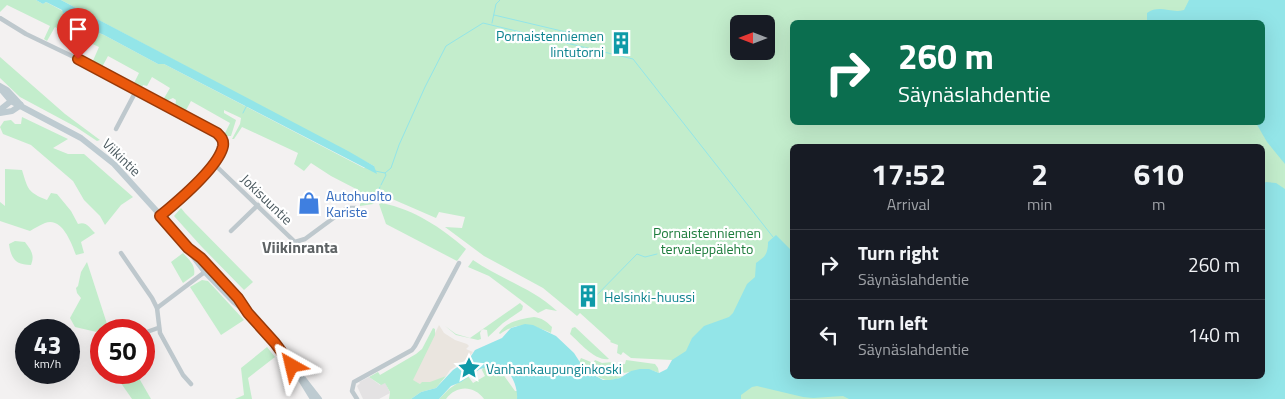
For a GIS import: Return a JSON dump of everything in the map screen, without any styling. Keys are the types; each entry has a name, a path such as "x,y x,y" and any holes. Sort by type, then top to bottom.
{"main road":[{"name":"Viikintie","path":"0,87 11,101 81,138 114,164 208,270 238,298 248,313 275,343 313,399"},
{"name":"Viikintie","path":"0,87 7,90 20,105"},
{"path":"0,111 11,101"},
{"path":"0,111 12,111 20,105"},
{"name":"Viikintie","path":"296,372 302,376 319,399"}],"street":[{"path":"0,18 26,34 78,59 217,133 221,137 223,148 214,164 190,190 160,216"},
{"path":"116,129 136,91"},
{"name":"Jokisuuntie","path":"214,164 293,241 298,242 305,239 347,208 356,208"},
{"path":"231,231 258,205"},
{"path":"121,253 157,308 158,328 191,384"},
{"path":"357,399 352,391 354,382 416,346 459,263"},
{"path":"157,308 208,270"}],"shaded area":[{"path":"439,325 444,333 455,340 467,344 469,346 466,349 473,352 467,359 450,370 446,376 433,382 420,384 412,380"},
{"path":"369,377 380,385 385,382 390,393 379,399 363,399 357,386 359,382"}],"green space":[{"name":"Pornaistenniemen tervaleppälehto","path":"0,0 36,0 43,4 46,2 74,17 71,22 104,35 158,64 164,64 364,168 374,166 61,0 1285,0 1285,196 1265,194 1265,144 790,144 790,264 770,284 674,366 672,360 631,358 623,352 621,355 617,353 618,345 610,342 580,313 577,316 543,288 484,256 445,227 462,228 465,217 439,212 436,218 383,195 378,195 373,204 360,206 360,191 311,163 304,171 294,164 298,153 242,127 234,139 232,139 241,118 224,110 224,113 236,120 231,136 226,136 225,133 230,123 191,101 185,112 175,107 176,100 173,98 166,101 163,100 170,88 152,77 147,86 143,85 141,89 133,85 139,73 108,56 101,69 93,65 92,63 99,47 86,41 85,43 55,27 47,41 44,39 50,26 7,5 0,12"},
{"path":"0,57 65,114 100,140 97,141 76,127 20,97 0,78"},
{"path":"22,117 68,139 53,148 68,154 84,154 133,197 121,205 105,225 100,216 84,200 73,181 31,145 3,134 0,127 4,121 11,120 15,124 21,124"},
{"path":"5,169 22,170 29,189 40,197 47,200 51,193 57,194 71,211 78,224 85,224 95,233 81,242 84,253 76,255 65,232 61,227 51,222 30,231 0,221 0,202 5,206"},
{"path":"382,203 405,210 427,220 466,249 457,261 386,224 379,204"},
{"path":"181,208 253,282 244,290 174,216"},
{"path":"15,241 25,242 29,248 32,253 31,265 18,262 11,254 9,244"},
{"path":"183,253 192,263 194,275 183,283 171,262"},
{"path":"473,260 538,296 557,311 546,309 538,313 489,276 468,267"},
{"path":"87,262 105,319 90,319 90,330 80,328 80,319 70,318 81,298 76,288 81,272"},
{"path":"202,280 208,281 244,320 221,335 190,287"},
{"path":"520,303 523,306 522,310 503,323 488,337 487,330 483,329"},
{"path":"534,317 546,321 552,327 551,333 532,326 519,326 499,333 510,323"},
{"path":"445,326 456,334 470,338 482,330 480,333 481,339 478,340 456,335"},
{"path":"575,327 609,359 593,355 578,342 570,334 572,328"},
{"path":"433,328 435,329 435,335 413,380 420,384 446,376 436,388 421,392 411,399 389,399 390,392 385,383 381,385 369,377 378,372 380,375 416,354 422,349"},
{"path":"267,347 275,357 248,378 252,399 235,399 244,395 241,368"},
{"path":"581,358 591,362 591,367 595,360 602,363 613,362 622,377 606,380 587,371 579,362"},
{"path":"626,360 655,364 659,373 646,370 624,373 618,364 625,364"},
{"path":"488,366 497,366 515,391 518,391 517,399 484,399 475,391 465,388 455,391 446,399 439,399 449,389 468,376 473,383 485,376 482,370"},
{"path":"790,376 790,379 803,379 876,399 734,399 753,384"},
{"path":"122,384 142,384 151,399 132,399"}],"water":[{"path":"36,0 61,0 348,151 374,166 377,174 164,64 158,64 104,35 71,21 74,17 64,15 62,10 46,2 43,4"},
{"path":"1189,0 1285,0 1285,164 1267,142 1257,125 1265,125 1265,20 1147,20 1147,13 1152,10 1184,10"},
{"path":"1265,182 1276,183 1285,189 1285,399 849,399 843,396 803,397 757,386 752,387 741,395 741,399 517,399 513,379 499,364 480,369 461,382 451,386 439,399 411,399 421,392 436,388 453,370 469,359 475,350 502,338 511,328 525,324 533,325 556,336 574,353 585,370 603,380 620,378 631,371 640,369 649,369 659,373 667,369 672,360 686,351 692,338 704,326 729,317 733,313 747,284 755,277 756,263 765,255 768,242 776,235 790,249 790,379 1265,379"}],"waterway":[{"path":"492,23 496,4 500,0"},
{"path":"494,15 566,32"},
{"path":"375,171 385,173 391,168 399,145 425,87 446,46 483,23 633,59 773,237"},
{"path":"243,113 247,105"},
{"path":"381,185 386,175 385,173"},
{"path":"377,193 380,187"},
{"path":"591,301 637,254 645,257 657,254"}],"place":[{"name":"Pornaistenniemen lintutorni","path":"621,43"},
{"name":"Autohuolto Kariste","path":"309,203"},
{"name":"Helsinki-huussi","path":"588,296"},
{"name":"Vanhankaupunginkoski","path":"469,368"}],"district":[{"name":"Viikinranta","path":"300,247"}],"route":[{"path":"78,59 217,133 221,137 223,148 214,164 190,190 160,216 188,248 201,258 238,298 292,366"}]}
